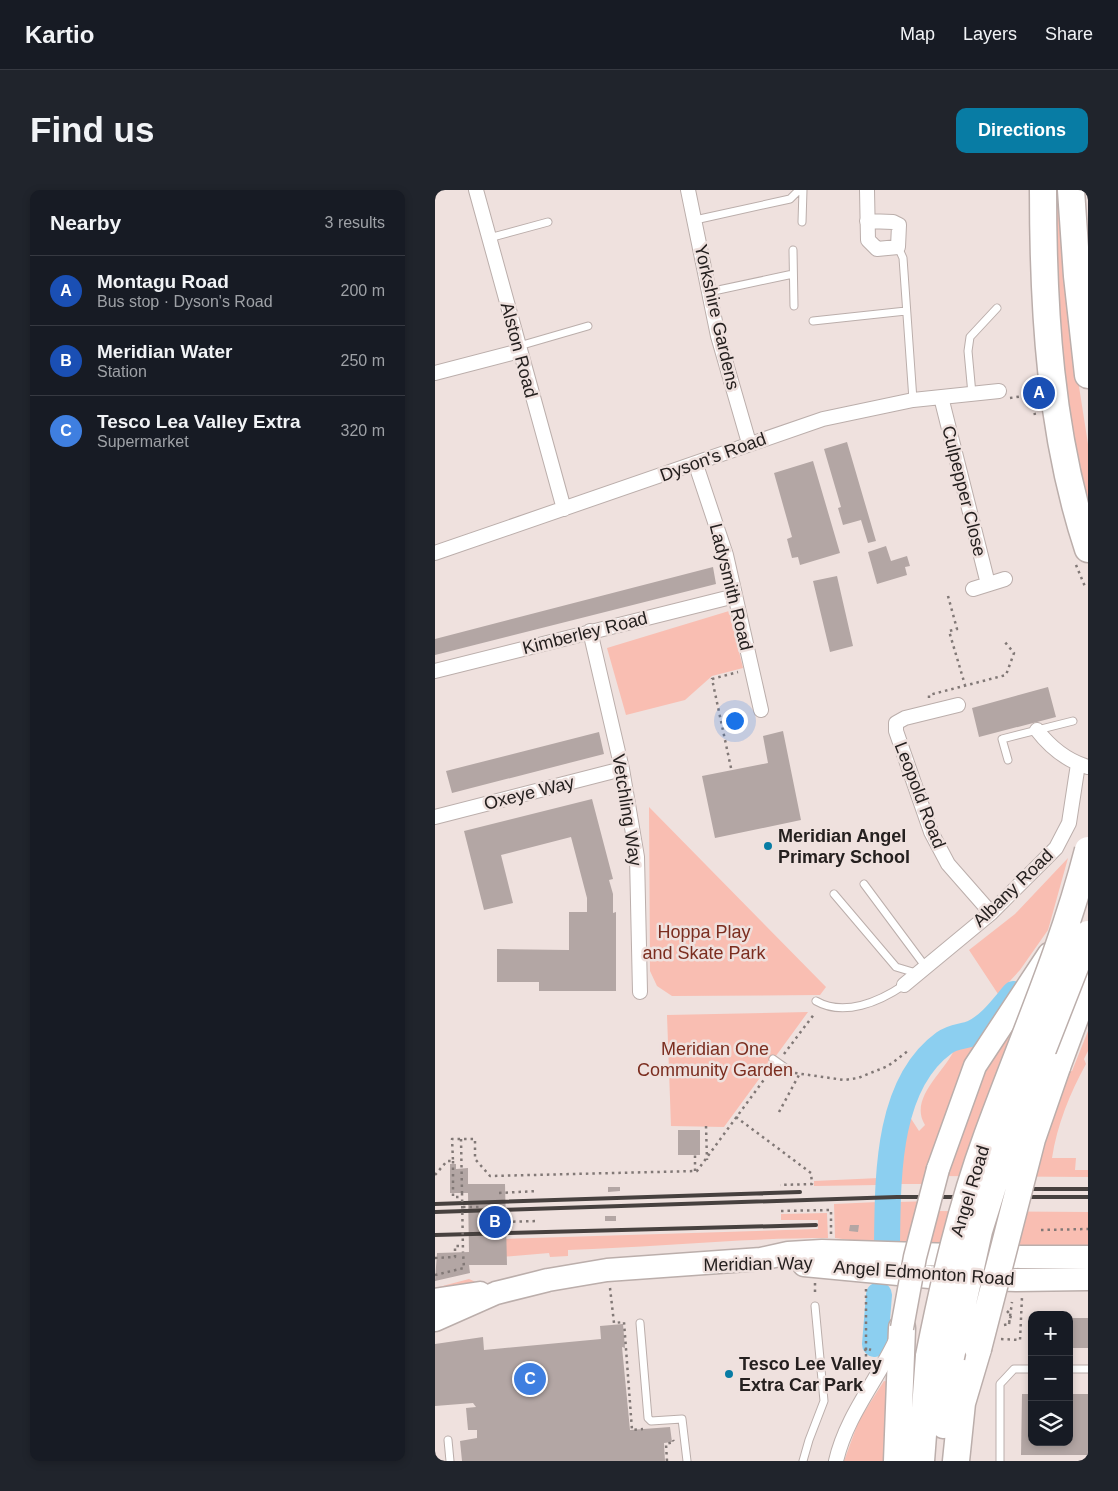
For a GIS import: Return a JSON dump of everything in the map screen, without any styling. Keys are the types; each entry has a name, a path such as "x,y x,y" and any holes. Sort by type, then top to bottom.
{"highway":[{"path":"1043,190 1043,275 1051,376 1078,517 1088,548"},
{"path":"1071,190 1077,276 1088,375"},
{"name":"Angel Road","path":"942,1461 940,1356 944,1279 969,1188 1060,946 1088,850"},
{"name":"Angel Road","path":"921,1461 940,1356 979,1231 1005,1149 1088,934"},
{"path":"956,1461 962,1403 988,1348 1032,1139 1088,983"},
{"path":"897,1461 898,1342"}],"main road":[{"path":"898,1342 915,1257 934,1187 965,1090 975,1066 989,1042 1069,924 1088,883"},
{"name":"Angel Edmonton Road","path":"435,1320 495,1293 548,1280 607,1270 761,1259 788,1252 831,1251 1021,1257 1088,1256"},
{"name":"Angel Edmonton Road","path":"761,1259 893,1274 1016,1280 1088,1279"},
{"name":"Angel Edmonton Road","path":"435,1300 469,1294 495,1293"}],"street":[{"name":"Alston Road","path":"476,190 564,509"},
{"name":"Yorkshire Gardens","path":"688,190 727,372 749,443"},
{"path":"867,190 867,221 867,240 877,249 898,247 899,225 893,222 867,221"},
{"path":"435,373 519,348"},
{"name":"Dyson's Road","path":"435,553 695,465 749,443 823,419 913,400 972,394 1002,395"},
{"name":"Culpepper Close","path":"941,397 988,584"},
{"name":"Ladysmith Road","path":"695,465 726,556 761,710"},
{"path":"973,589 1005,580"},
{"name":"Kimberley Road","path":"435,671 735,596"},
{"name":"Vetchling Way","path":"590,632 623,769 637,857 640,992"},
{"name":"Leopold Road","path":"958,705 905,718 896,723 896,731 931,832 948,864 991,914"},
{"path":"1037,730 1053,747 1083,766"},
{"name":"Albany Road","path":"904,985 921,969 991,914 1056,848 1064,836 1069,823 1083,766"},
{"name":"Oxeye Way","path":"435,817 623,769"},
{"path":"836,1461 840,1444 853,1415 898,1342"}],"lane":[{"path":"695,220 790,199 799,190"},
{"path":"802,222 803,190"},
{"path":"489,238 548,222"},
{"path":"898,247 903,258 913,400"},
{"path":"793,250 794,306"},
{"path":"709,292 793,274"},
{"path":"972,394 968,352 970,337 997,308"},
{"path":"813,321 906,311"},
{"path":"519,348 588,326"},
{"path":"1008,760 1002,739 1073,721"},
{"path":"864,884 921,969"},
{"path":"834,894 896,968 921,969"},
{"path":"819,1003 844,1009 859,1006 893,993 904,985"},
{"path":"775,1061 787,1069"},
{"path":"803,1461 824,1401 815,1306"},
{"path":"641,1323 648,1418 651,1421 682,1419 687,1461"},
{"path":"1000,1461 1000,1384 1014,1369 1028,1369"},
{"path":"1073,1369 1088,1369"},
{"path":"448,1440 450,1461"}],"path":[{"path":"1002,395 1030,395"},
{"path":"1083,583 1086,589"},
{"path":"948,596 957,629 949,631 965,686"},
{"path":"933,712 929,695 1006,675 1015,653 1004,641"},
{"path":"731,768 712,679 752,669"},
{"path":"462,1197 453,1197 452,1139 475,1139 475,1158 490,1176 695,1171 707,1160 775,1061 819,1003"},
{"path":"787,1069 799,1075 844,1080 859,1078 888,1066 908,1051"},
{"path":"779,1112 799,1075"},
{"path":"737,1117 811,1173 812,1184 780,1185"},
{"path":"706,1126 707,1160"},
{"path":"435,1275 464,1268 461,1139"},
{"path":"695,1155 695,1171"},
{"path":"435,1175 447,1161 453,1161"},
{"path":"499,1193 537,1192"},
{"path":"463,1207 479,1207"},
{"path":"781,1210 831,1210 831,1251"},
{"path":"500,1222 538,1221"},
{"path":"1041,1230 1088,1229"},
{"path":"435,1258 455,1257 455,1246 463,1246"},
{"path":"814,1274 815,1306"},
{"path":"866,1282 865,1359 867,1348 871,1350"},
{"path":"602,1288 618,1285"},
{"path":"988,1348 999,1339 1020,1340 1022,1296 1013,1296 1009,1324"}],"green space":[{"path":"1061,196 1075,361 1088,444 1088,514 1057,353 1052,197"},
{"path":"729,611 743,668 712,676 685,700 626,715 607,648"},
{"name":"Hoppa Play and Skate Park","path":"649,807 826,987 820,995 672,996 657,986 650,971"},
{"path":"1068,858 1048,930 1020,970 998,994 969,950 1015,914"},
{"name":"Meridian One Community Garden","path":"808,1012 724,1127 671,1126 667,1015"},
{"path":"1015,1019 1049,1063 1072,1071 1088,1031 1088,1051 1084,1059 1086,1064 1065,1109 1057,1133 1052,1158 1076,1158 1075,1170 1088,1170 1088,1177 934,1176 934,1184 897,1184 910,1107 910,1117 919,1131 925,1125 921,1115 921,1105 925,1095 955,1048 991,1036"},
{"path":"879,1178 878,1185 814,1186 814,1181"},
{"path":"934,1201 934,1211 1088,1212 1088,1249 898,1247 897,1202"},
{"path":"878,1202 879,1244 835,1238 834,1204"},
{"path":"827,1213 828,1238 763,1239 568,1250 568,1256 550,1257 549,1253 501,1257 500,1239 818,1229 818,1220 781,1220 781,1214"},
{"path":"469,1279 478,1283 435,1295 435,1288"},
{"path":"884,1381 889,1382 887,1461 844,1461 859,1420"}],"building":[{"path":"847,442 876,541 868,543 861,520 843,525 838,508 841,507 824,449"},
{"path":"813,461 840,553 800,565 798,557 792,558 787,539 792,537 774,473"},
{"path":"886,546 891,561 907,556 910,566 905,567 907,575 877,584 868,552"},
{"path":"713,567 716,584 435,655 435,639"},
{"path":"837,576 853,646 830,652 813,581"},
{"path":"1048,687 1056,717 979,737 972,708"},
{"path":"783,731 801,820 715,838 702,776 768,763 763,736"},
{"path":"599,732 604,754 452,793 446,771"},
{"path":"592,799 613,879 609,880 613,894 613,913 616,912 616,991 539,991 539,982 497,982 497,949 569,950 569,912 587,912 587,898 571,837 501,855 513,903 484,910 464,831"},
{"path":"678,1130 700,1130 700,1155 678,1155"},
{"path":"450,1164 456,1164 456,1169 468,1168 468,1184 505,1184 507,1265 469,1265 470,1273 435,1281 437,1253 469,1252 468,1193 450,1193"},
{"path":"608,1187 620,1187 620,1191 608,1192"},
{"path":"605,1216 616,1216 616,1221 605,1221"},
{"path":"850,1225 859,1225 858,1232 849,1231"},
{"path":"1073,1318 1088,1318 1088,1348 1073,1348"},
{"path":"623,1324 625,1348 622,1347 630,1430 670,1427 672,1442 664,1443 665,1461 462,1461 460,1441 477,1438 477,1430 468,1430 466,1408 476,1407 473,1403 435,1406 435,1344 483,1337 484,1350 601,1339 600,1326"},
{"path":"1022,1394 1028,1394 1028,1446 1073,1446 1073,1394 1088,1394 1088,1455 1021,1455"}],"waterway":[{"path":"887,1244 888,1192 894,1135 901,1108 911,1083 925,1061 944,1043 973,1033 985,1026 1014,994"},
{"path":"875,1344 879,1295"}],"railway":[{"path":"1002,1189 1088,1189"},
{"path":"435,1204 800,1192"},
{"path":"435,1212 897,1197 1088,1197"},
{"path":"435,1235 816,1225"}],"place":[{"name":"Montagu Road","path":"1039,393"},
{"name":"Meridian Angel Primary School","path":"768,846"},
{"name":"Meridian Water","path":"495,1222"},
{"name":"Tesco Lee Valley Extra Car Park","path":"729,1374"},
{"name":"Tesco Lea Valley Extra","path":"530,1379"}]}
